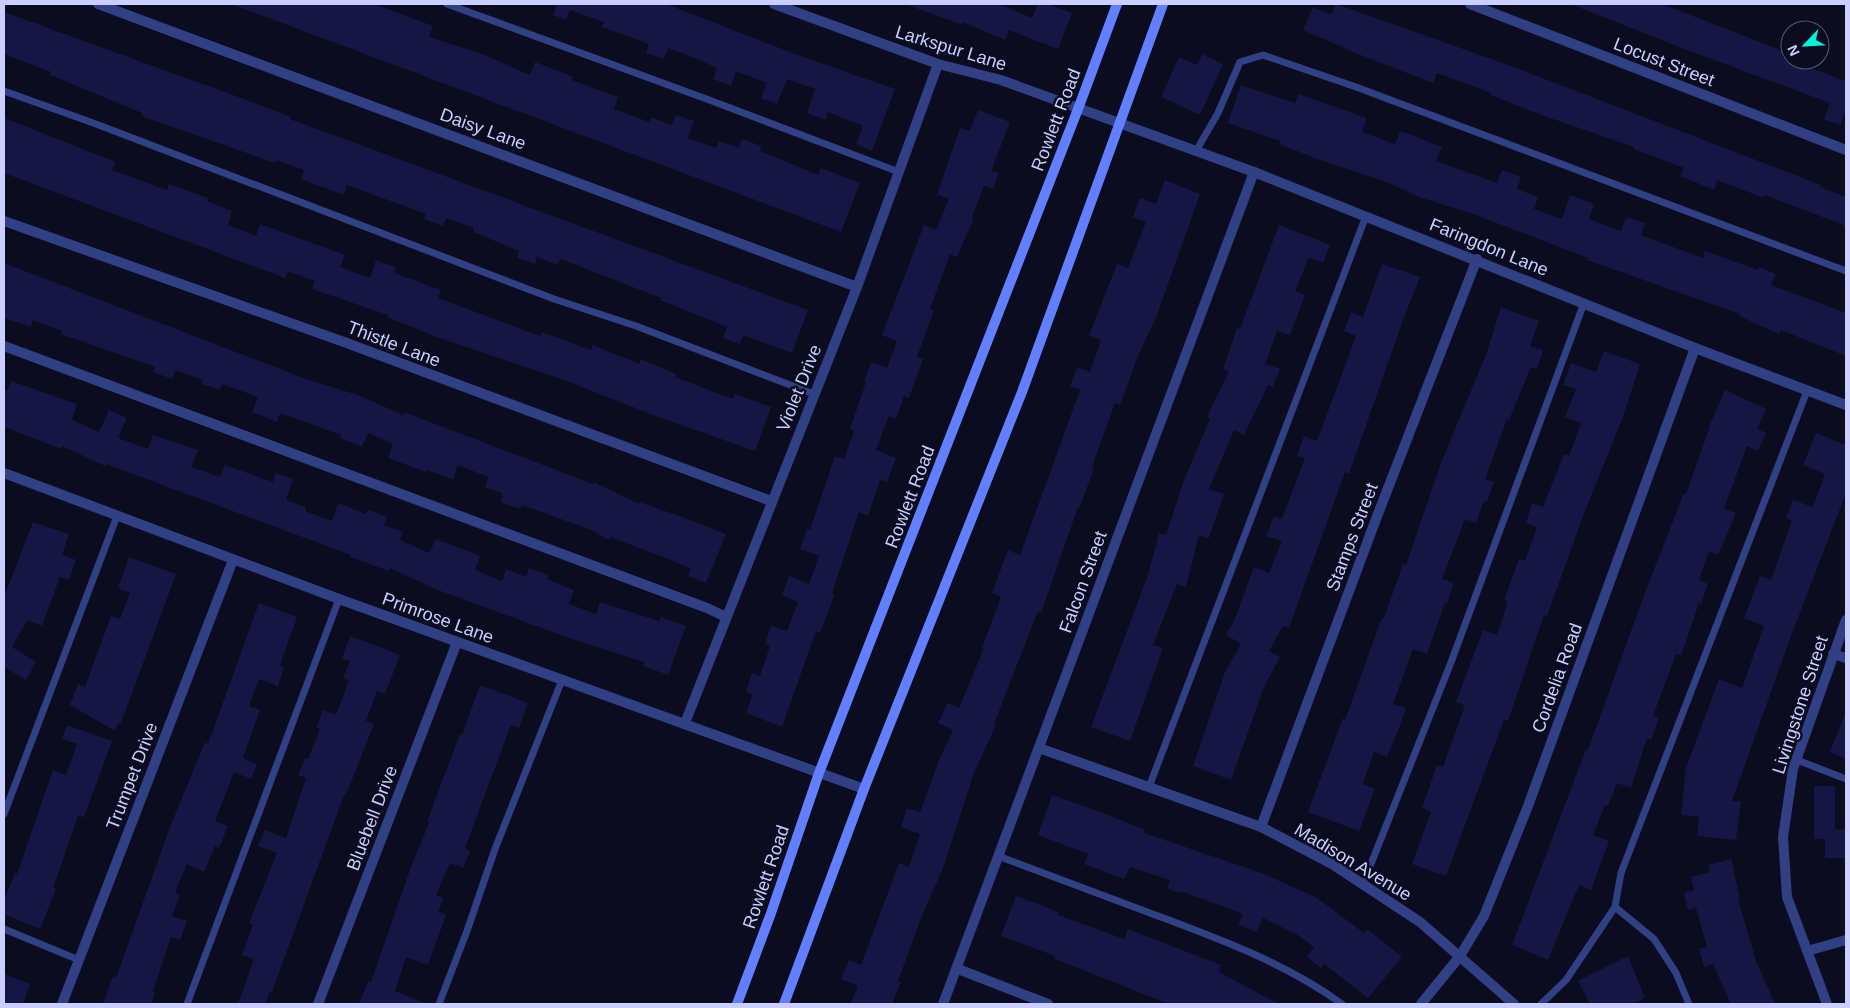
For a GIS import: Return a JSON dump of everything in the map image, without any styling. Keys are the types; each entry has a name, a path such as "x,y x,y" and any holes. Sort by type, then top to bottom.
{"main road":[{"name":"Rowlett Road","path":"737,1004 770,916 819,773 1078,109 1117,4"},
{"path":"784,1004 864,789 1022,392 1163,4"}],"street":[{"name":"Daisy Lane","path":"98,4 857,287"},
{"name":"Larkspur Lane","path":"774,4 938,64 1001,80 1119,123"},
{"name":"Locust Street","path":"1470,4 1846,150"},
{"name":"Violet Drive","path":"685,723 857,287 938,64"},
{"name":"Faringdon Lane","path":"1119,123 1254,172 1477,259 1695,348 1846,405"},
{"name":"Falcon Street","path":"943,1004 958,969 1038,748 1254,172"},
{"name":"Thistle Lane","path":"4,221 335,339 771,501"},
{"name":"Stamps Street","path":"1261,827 1376,520 1477,259"},
{"path":"4,346 726,617"},
{"name":"Cordelia Road","path":"1421,1004 1460,956 1484,916 1528,806 1695,348"},
{"name":"Primrose Lane","path":"4,474 339,599 864,789"},
{"name":"Trumpet Drive","path":"62,1004 233,560"},
{"name":"Livingstone Street","path":"1826,1004 1787,897 1783,837 1797,760 1846,620"},
{"name":"Bluebell Drive","path":"318,1004 457,642"},
{"path":"1833,654 1846,658"},
{"name":"Madison Avenue","path":"1038,748 1261,827 1332,864 1420,922 1514,1004"},
{"path":"1807,951 1846,940"},
{"path":"958,969 1048,1004"}],"lane":[{"path":"447,4 712,100 899,172"},
{"path":"1196,151 1218,113 1240,62 1263,55 1356,87 1846,271"},
{"path":"4,92 105,127 554,299 636,326 814,394"},
{"path":"1149,787 1366,216"},
{"path":"1363,884 1450,665 1584,303"},
{"path":"1541,1004 1566,980 1615,907 1621,874 1807,391"},
{"path":"4,814 117,516"},
{"path":"187,1004 339,599"},
{"path":"439,1004 467,931 495,849 562,680"},
{"path":"1797,760 1846,779"},
{"path":"998,856 1202,933 1266,960 1317,986 1342,1004"},
{"path":"1615,907 1654,939 1676,972 1689,1004"},
{"path":"4,929 79,960"}],"building":[{"path":"231,4 374,4 433,26 429,37 482,54 530,75 535,62 574,77 572,80 618,97 614,109 649,122 651,117 672,125 676,115 694,121 688,138 716,148 719,141 739,148 742,139 761,146 760,151 818,175 821,168 860,183 841,232"},
{"path":"557,4 666,4 795,54 895,89 872,151 856,144 863,126 828,112 826,120 807,113 815,89 787,79 777,104 761,98 767,83 736,71 731,86 713,79 717,68 697,59 668,48 664,59 646,53 649,44 602,27 604,22 570,10 566,20 553,15"},
{"path":"910,4 999,4 1032,18 1038,4 1048,4 1072,13 1058,49 1009,30 1005,40 963,22 963,25 910,6"},
{"path":"1336,4 1503,63 1821,185 1820,187 1846,197 1846,226 1765,195 1764,198 1717,180 1714,190 1680,176 1684,168 1634,149 1634,147 1530,111 1491,95 1491,93 1437,73 1433,83 1303,30 1313,7 1331,15"},
{"path":"1570,4 1662,4 1780,50 1780,70 1816,70 1846,81 1846,109 1840,125 1824,119 1830,103"},
{"path":"4,12 244,99 291,117 290,119 808,310 792,353 743,335 740,344 723,338 727,327 660,300 661,298 560,259 558,265 537,257 535,264 517,258 519,251 473,232 474,228 446,218 443,226 424,219 426,214 347,185 344,195 301,179 304,170 276,160 275,163 141,116 142,113 50,75 51,72 4,54"},
{"path":"1202,54 1223,64 1200,115 1161,97 1179,57 1197,65"},
{"path":"1241,85 1295,103 1298,94 1367,118 1362,132 1395,144 1400,131 1422,139 1442,147 1436,161 1497,183 1502,170 1521,177 1517,189 1538,197 1534,209 1562,219 1570,195 1594,204 1589,219 1621,231 1626,217 1645,223 1641,235 1703,258 1705,251 1758,270 1759,267 1776,274 1771,285 1846,313 1846,356 1781,330 1779,334 1739,316 1740,314 1587,260 1588,258 1473,214 1422,198 1381,180 1320,160 1279,144 1280,141 1228,123"},
{"path":"978,110 1010,122 991,171 999,173 993,189 984,186 972,217 974,218 957,257 950,254 930,309 934,310 917,357 923,359 909,398 904,396 896,419 889,416 876,450 896,458 887,482 880,480 868,516 859,512 832,593 835,594 820,633 816,631 782,727 746,713 753,694 746,692 752,673 760,676 770,646 765,644 771,626 787,631 798,602 782,595 789,576 809,584 819,556 800,549 807,529 810,530 835,456 844,459 854,431 850,429 871,362 887,368 897,341 882,335 924,225 936,230 949,199 937,194 960,128 970,131"},
{"path":"4,118 116,162 112,170 167,190 169,184 208,198 207,201 232,211 228,225 256,236 260,224 345,255 340,267 370,278 376,260 396,267 394,273 441,290 438,298 540,336 542,332 591,350 593,345 639,364 641,359 676,374 675,377 733,399 735,394 771,407 755,451 658,417 567,381 434,336 387,317 388,315 312,289 315,281 288,271 285,278 4,173"},
{"path":"1165,180 1200,194 1157,315 1138,356 1120,405 1115,403 1092,467 1094,468 1080,507 1078,507 1041,613 1038,611 994,724 996,725 974,773 943,868 921,918 898,981 901,982 892,1004 850,1004 858,986 841,979 849,960 861,965 899,863 909,867 920,834 901,827 907,808 920,812 939,760 953,730 938,723 948,703 959,708 984,648 982,648 1001,597 992,593 1008,550 1020,555 1080,390 1070,386 1077,367 1090,372 1101,340 1089,335 1117,264 1128,268 1146,222 1133,217 1140,198 1156,204"},
{"path":"1279,225 1330,245 1323,263 1309,257 1295,291 1305,295 1290,335 1277,331 1265,364 1280,369 1273,387 1268,385 1244,435 1234,430 1209,489 1224,494 1209,538 1199,535 1186,587 1177,584 1153,645 1163,648 1130,741 1091,727 1148,575 1159,533 1166,535 1184,480 1210,419 1207,417 1229,371 1223,369 1237,328 1240,329"},
{"path":"4,263 309,380 358,395 403,415 404,412 593,484 594,482 639,504 639,502 726,534 706,583 688,576 691,569 671,560 610,537 609,540 591,530 522,505 520,509 500,502 503,494 485,487 488,477 458,465 453,480 427,470 426,472 388,458 393,444 368,433 362,447 340,438 341,435 280,413 277,422 252,412 258,397 222,384 220,390 202,384 203,380 175,370 172,379 153,372 155,367 61,334 62,331 33,320 31,327 4,318"},
{"path":"1382,264 1420,277 1349,474 1345,472 1289,628 1283,626 1269,651 1280,657 1264,687 1231,780 1193,766 1225,672 1241,644 1226,635 1234,621 1254,567 1269,573 1282,541 1266,536 1274,516 1282,519 1305,458 1297,456 1304,436 1317,441 1356,336 1344,331 1351,312 1363,317"},
{"path":"1501,307 1539,321 1530,346 1543,350 1537,369 1531,367 1509,420 1507,419 1485,479 1494,482 1487,502 1484,501 1476,523 1465,519 1442,579 1454,583 1427,654 1413,649 1393,704 1406,708 1387,757 1374,752 1363,784 1375,789 1359,831 1308,812 1343,718 1345,720 1403,564 1406,565 1441,463 1487,352"},
{"path":"1604,351 1640,364 1623,417 1585,511 1547,616 1544,615 1508,721 1504,720 1446,876 1412,864 1431,812 1422,808 1437,765 1443,767 1465,705 1456,702 1483,630 1497,635 1508,601 1504,600 1519,559 1525,561 1537,527 1526,523 1532,503 1543,507 1564,454 1569,456 1581,423 1565,417 1576,389 1563,385 1571,363 1596,372"},
{"path":"11,381 77,404 72,420 99,432 109,410 127,418 118,438 148,449 153,435 198,450 191,467 220,477 225,465 273,482 276,473 293,479 286,500 306,507 305,511 332,521 338,503 366,514 368,510 387,517 384,525 403,532 400,540 429,553 436,539 480,556 475,570 502,581 506,569 526,577 529,568 548,575 547,579 574,590 569,604 596,614 600,602 659,621 661,617 686,626 668,675 643,666 644,662 569,638 435,589 390,568 389,571 350,557 351,555 106,464 105,466 62,446 61,449 4,427 4,390 7,391"},
{"path":"1725,390 1766,409 1757,429 1766,433 1758,451 1747,446 1724,509 1736,513 1718,555 1709,551 1699,580 1708,584 1701,604 1699,603 1681,656 1676,654 1653,716 1659,718 1651,740 1647,738 1631,788 1617,783 1608,806 1605,805 1593,835 1609,841 1591,890 1579,885 1548,960 1512,945 1586,749 1588,750 1644,595 1684,493 1686,494 1708,429"},
{"path":"1816,433 1846,445 1846,493 1791,636 1732,801 1741,801 1736,840 1697,836 1699,817 1681,815 1686,768 1719,679 1742,688 1764,626 1744,618 1760,576 1771,580 1792,521 1786,518 1793,500 1813,507 1825,474 1803,465"},
{"path":"33,522 69,534 62,555 76,560 69,580 60,577 42,626 27,620 12,647 36,662 26,680 4,667 4,597"},
{"path":"129,557 176,574 121,723 118,723 115,731 70,705 78,684 85,687 111,616 120,619 130,593 118,588"},
{"path":"259,603 297,617 280,665 284,667 278,686 259,679 249,706 260,710 243,758 257,764 251,779 234,772 215,821 228,826 219,848 215,846 204,872 187,864 175,892 180,895 172,916 187,921 180,940 171,937 153,991 155,992 151,1004 103,1004 113,976 116,978 170,827 205,742 208,744"},
{"path":"350,636 400,655 385,694 377,691 366,721 374,724 346,795 344,795 272,992 270,991 265,1004 238,1004 254,959 242,955 253,925 249,923 277,853 258,846 265,830 286,838 306,778 298,775 305,758 308,759 320,729 316,728 323,710 336,715 349,680 343,678 350,661 342,658"},
{"path":"480,685 528,703 519,728 511,725 465,848 470,851 463,868 450,863 436,895 444,898 438,912 446,915 428,965 406,957 395,991 427,1004 359,1004 368,981 371,982 412,864 429,823 427,822"},
{"path":"1846,715 1846,759 1830,752"},
{"path":"67,725 112,741 84,817 78,816 53,888 56,889 40,929 4,914 4,901 15,873 17,874 53,770 66,775 77,744 62,739"},
{"path":"1814,786 1835,786 1835,829 1846,829 1846,858 1825,858 1825,839 1814,839"},
{"path":"1052,795 1104,813 1145,830 1144,833 1262,873 1317,898 1364,933 1367,929 1402,957 1368,998 1324,964 1321,968 1307,957 1314,947 1296,934 1263,918 1256,932 1238,924 1243,914 1181,891 1180,893 1167,889 1170,880 1130,867 1124,879 1084,864 1088,854 1038,835"},
{"path":"1731,859 1740,899 1738,899 1756,961 1775,1004 1731,1004 1713,964 1704,967 1699,949 1707,947 1696,908 1688,910 1684,893 1694,890 1691,877 1710,872 1708,865"},
{"path":"1016,896 1059,912 1058,915 1124,939 1128,929 1221,965 1219,972 1279,1004 1169,1004 1055,959 1055,956 1001,936"},
{"path":"1628,956 1645,998 1632,1004 1590,1004 1578,981"},
{"path":"4,974 30,984 23,1004 4,1004"}]}
